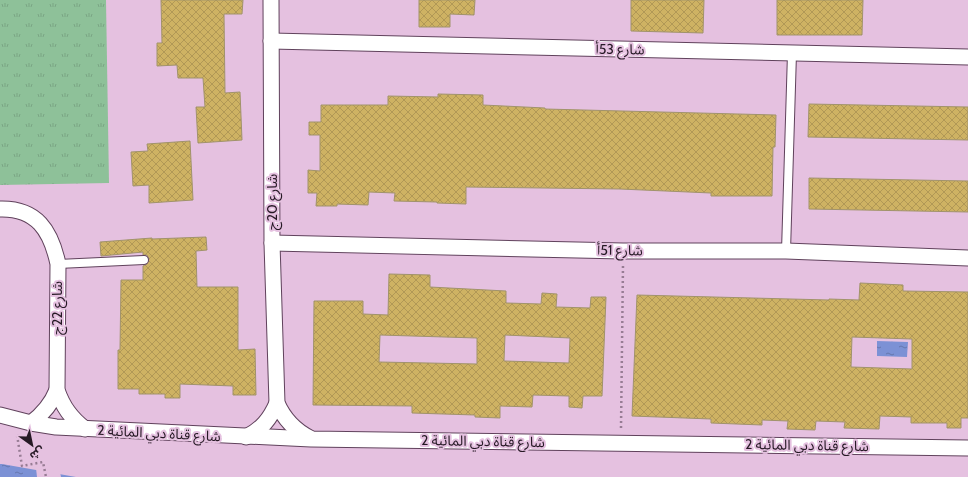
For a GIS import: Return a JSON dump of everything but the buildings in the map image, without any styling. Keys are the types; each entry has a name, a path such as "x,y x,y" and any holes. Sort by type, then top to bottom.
{"street":[{"name":"شارع 20ج","path":"271,0 272,243 277,403 281,412 294,428 311,439"},
{"name":"شارع 53أ","path":"271,41 968,57"},
{"name":"شارع 22ج","path":"0,208 19,210 38,221 45,229 55,248 58,264 57,390 61,402 67,412 75,422 85,429"},
{"name":"شارع 51أ","path":"272,243 623,251 786,251 968,258"},
{"name":"شارع 22ج","path":"31,423 40,417 47,409 57,390"},
{"path":"246,437 265,424 277,403"},
{"name":"شارع قناة دبي المائية 2","path":"0,415 31,423 56,427 246,437 968,448"}],"lane":[{"path":"786,251 792,53"},
{"path":"58,264 144,260"}],"path":[{"path":"621,442 623,251"},
{"path":"16,428 22,466 43,462 46,477"}],"green space":[{"path":"0,0 106,0 109,183 0,185"}],"water":[{"path":"877,341 908,342 907,357 877,356"},
{"path":"0,464 2,464 76,477 0,477"}],"pier":[{"path":"36,468 60,472 61,477 37,477"}]}
